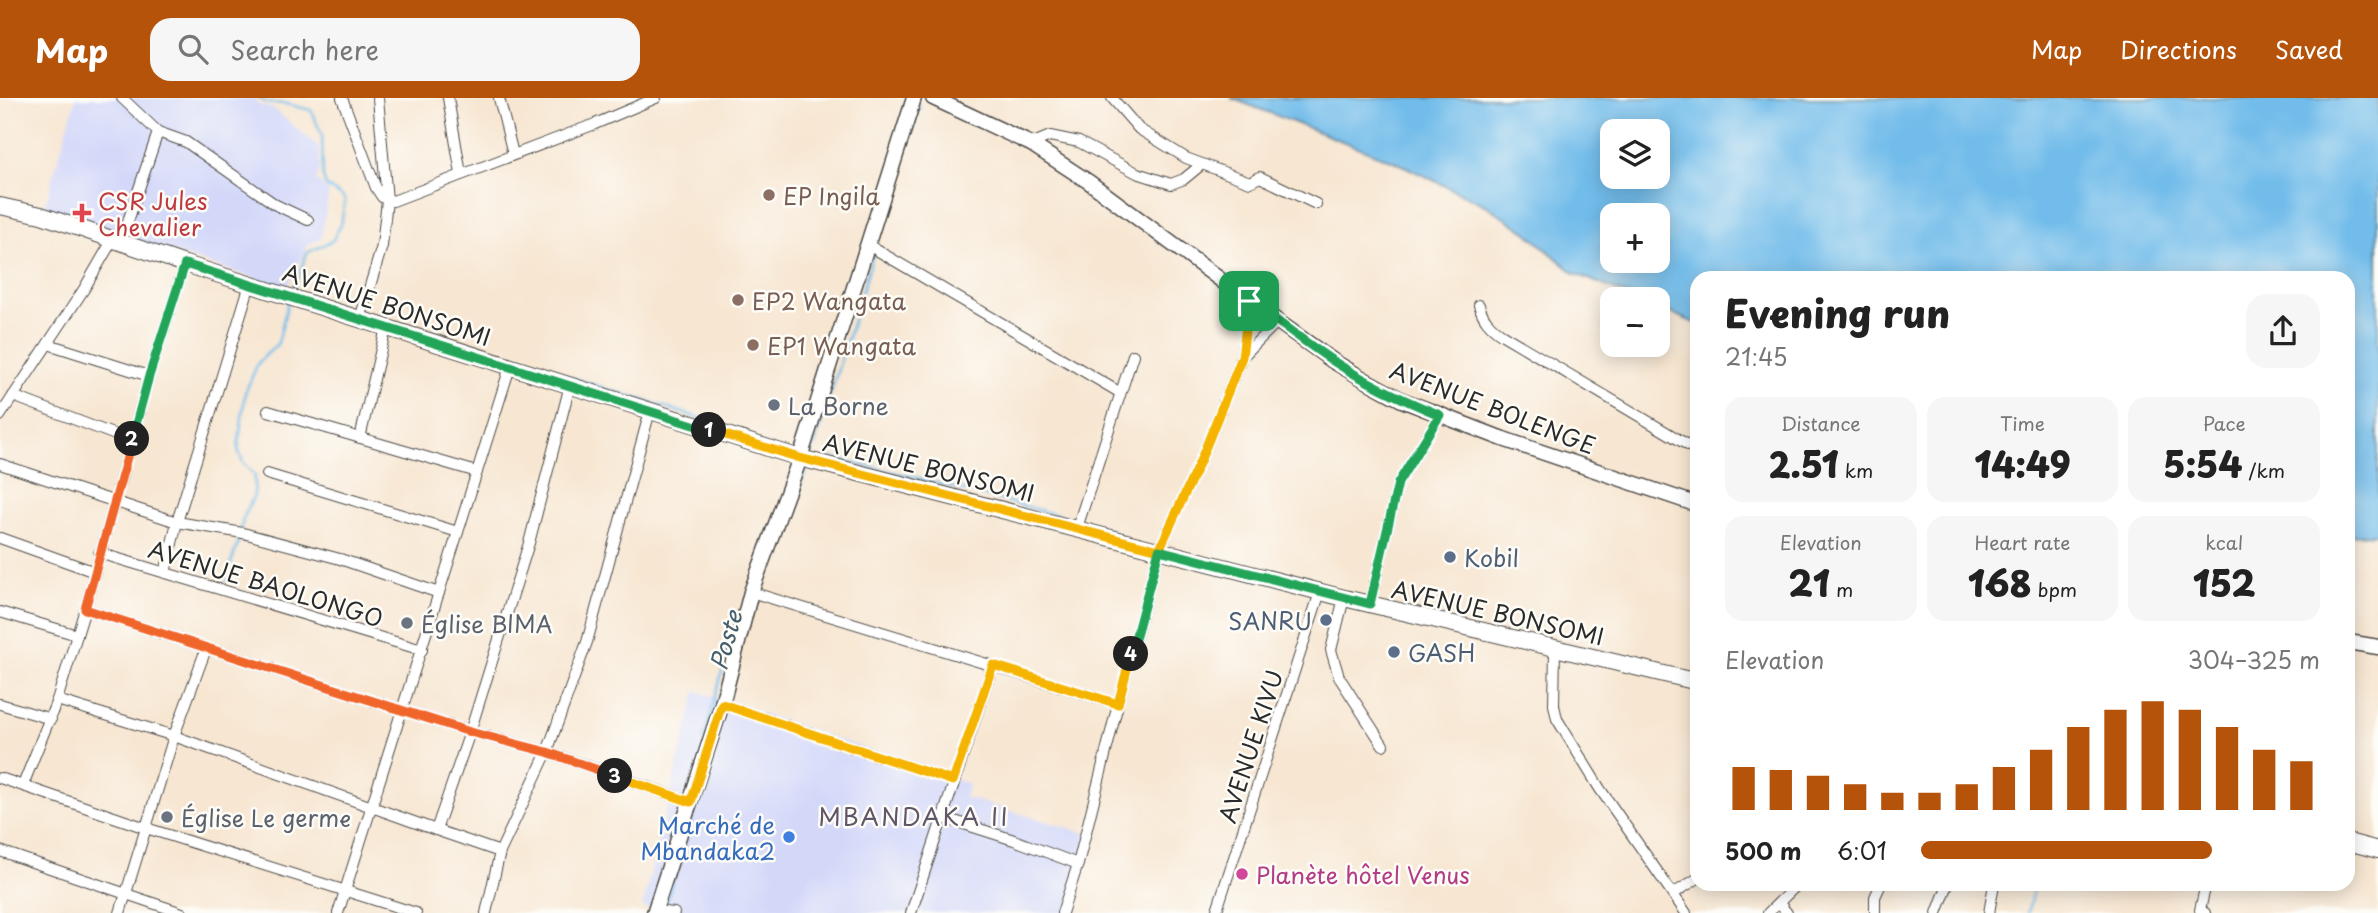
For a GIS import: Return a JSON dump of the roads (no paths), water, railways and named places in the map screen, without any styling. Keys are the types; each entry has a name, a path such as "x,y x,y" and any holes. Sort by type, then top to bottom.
{"main road":[{"name":"AVENUE BONSOMI","path":"0,206 41,215 185,264 800,458 1344,598 1690,680"},
{"path":"2355,844 2378,850"}],"street":[{"path":"122,98 158,132 186,142 276,205 307,220"},
{"path":"342,98 376,188 382,197 393,201 656,98"},
{"path":"359,319 382,246 387,200 378,98"},
{"path":"447,98 461,174"},
{"path":"499,98 513,154"},
{"path":"674,913 654,912 722,704 751,592 800,458 914,98"},
{"name":"AVENUE BOLENGE","path":"933,98 1031,144 1089,181 1249,301 1333,360 1402,400 1552,456 1690,502"},
{"path":"1112,98 1139,129 1186,158 1250,182 1260,177 1316,204"},
{"path":"0,416 117,241 158,132"},
{"path":"1031,144 1050,136 1079,142 1137,173 1171,184 1184,179 1202,164"},
{"path":"868,244 1119,392"},
{"path":"23,785 57,700 149,376 185,264"},
{"path":"165,573 177,522 250,284"},
{"path":"1062,913 1078,864 1159,550 1201,459 1242,357 1249,301"},
{"path":"1479,305 1490,326 1501,334 1690,445"},
{"path":"1242,357 1278,321"},
{"path":"360,438 386,328"},
{"path":"48,344 149,376"},
{"path":"1077,528 1132,355"},
{"path":"338,913 510,367"},
{"path":"436,830 470,732 529,543 570,385"},
{"path":"13,396 131,441"},
{"path":"268,411 477,472"},
{"path":"486,913 500,852 547,752 587,642 650,411"},
{"path":"1370,604 1398,483 1440,415"},
{"path":"0,464 177,522 243,533 439,593"},
{"path":"267,474 458,532"},
{"path":"0,538 95,572"},
{"name":"AVENUE BAOLONGO","path":"99,553 422,650"},
{"path":"751,592 1118,704"},
{"name":"AVENUE KIVU","path":"1216,913 1320,592"},
{"path":"1344,598 1331,650 1339,677 1383,745"},
{"path":"85,609 402,711 547,752 691,802"},
{"path":"0,612 77,635"},
{"path":"2355,643 2378,647"},
{"path":"1555,648 1554,705 1557,719 1600,789 1686,913"},
{"path":"120,913 174,736 206,649"},
{"path":"911,913 993,665"},
{"path":"57,700 174,736 500,852"},
{"path":"0,704 51,719"},
{"path":"722,704 953,781"},
{"path":"0,778 146,828 416,913"},
{"path":"942,817 1078,864"},
{"path":"0,851 182,913"},
{"path":"1673,894 1690,883"},
{"path":"1768,913 1791,891"},
{"path":"1875,913 1878,891"},
{"path":"1937,913 1945,891"},
{"path":"1989,913 1993,891"},
{"path":"2204,891 2200,910 2205,913"},
{"path":"1779,903 1787,913"}],"water":[{"path":"1231,98 2378,98 2378,534 2355,535 2355,271 1690,271 1690,321 1670,313 1670,287 1608,287 1574,273 1526,232 1487,206 1396,162"}],"waterway":[{"path":"258,98 267,103 311,110 322,135 323,177 326,186 345,201 341,224 333,240 307,253 292,292"},
{"name":"Poste","path":"880,228 920,105"},
{"name":"Poste","path":"812,454 874,252"},
{"path":"241,529 254,495 255,476 243,463 238,449 245,393 258,363 278,343 288,301"},
{"path":"468,345 725,426"},
{"path":"832,458 1077,520"},
{"name":"Poste","path":"787,512 808,468"},
{"path":"1083,522 1114,531"},
{"path":"227,582 240,536"},
{"path":"703,740 737,618"},
{"name":"Poste","path":"664,910 697,802"},
{"path":"2355,853 2365,855"},
{"path":"2028,913 2033,891"}],"place":[{"name":"EP Ingila","path":"769,195"},
{"name":"CSR Jules Chevalier","path":"82,213"},
{"name":"EP2 Wangata","path":"738,300"},
{"name":"EP1 Wangata","path":"753,345"},
{"name":"La Borne","path":"774,405"},
{"name":"Kobil","path":"1450,557"},
{"name":"SANRU","path":"1326,620"},
{"name":"Église BIMA","path":"407,623"},
{"name":"GASH","path":"1394,652"},
{"name":"Église Le germe","path":"167,817"},
{"name":"Marché de Mbandaka2","path":"789,837"},
{"name":"Planète hôtel Venus","path":"1242,874"}],"district":[{"name":"MBANDAKA II","path":"914,816"}]}
